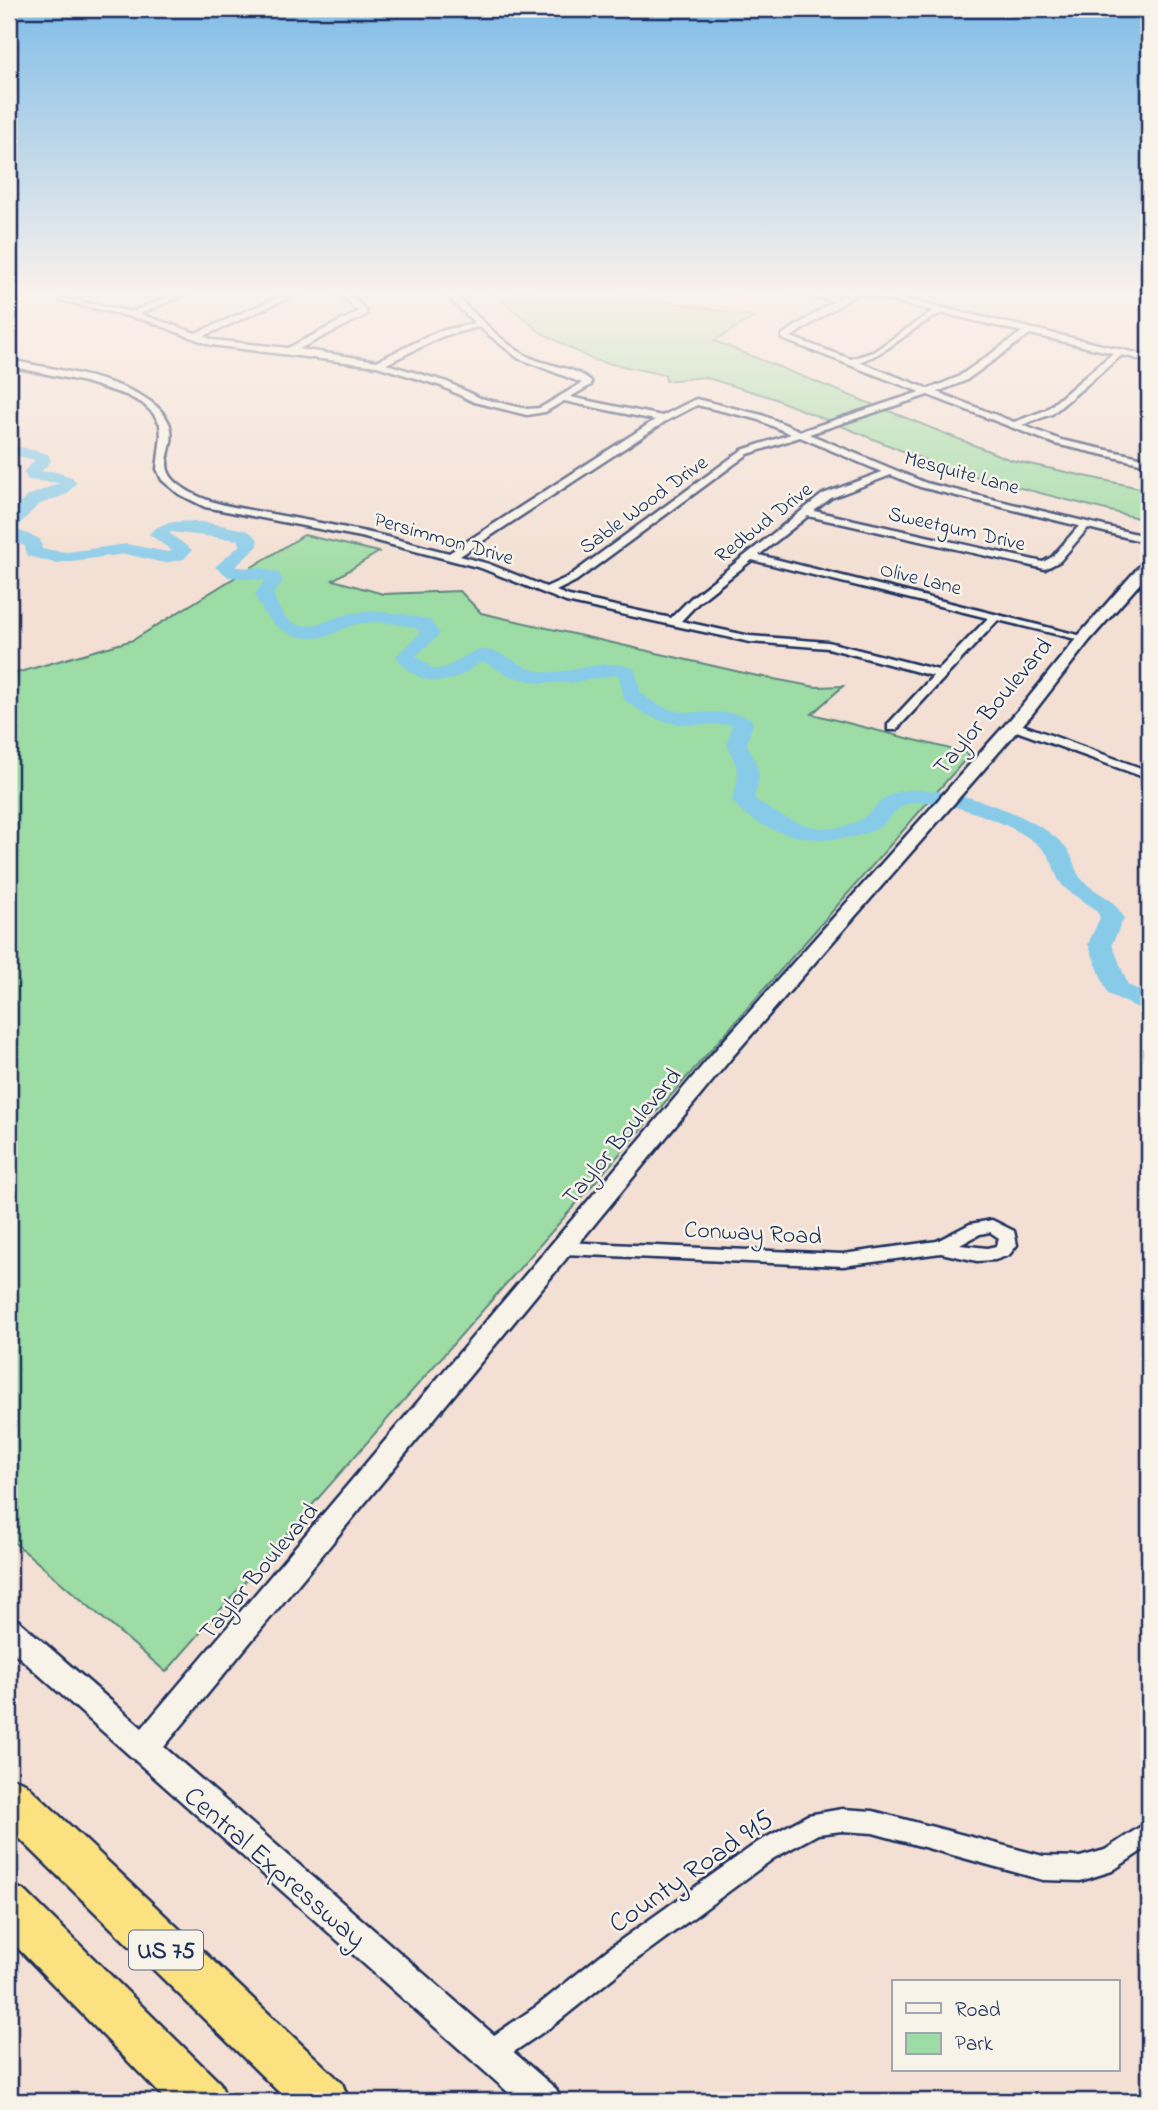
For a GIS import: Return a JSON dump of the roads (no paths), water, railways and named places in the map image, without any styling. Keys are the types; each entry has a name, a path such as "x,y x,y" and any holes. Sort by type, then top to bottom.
{"highway":[{"name":"US 75","path":"9,1798 324,2101"},
{"path":"9,1907 202,2101"}],"street":[{"name":"Persimmon Drive","path":"119,389 151,404 159,413 167,429 159,465 165,480 189,497 232,510 362,534 500,570 545,592 750,639 828,645 942,675"},
{"path":"457,389 492,404 536,412 577,389"},
{"path":"920,389 1065,444 1148,460"},
{"name":"Sable Wood Drive","path":"545,592 572,579 746,452 934,389"},
{"path":"1013,425 1049,412 1075,389"},
{"path":"562,398 663,419"},
{"name":"Mesquite Lane","path":"663,419 691,403 743,411 923,485 1149,540"},
{"path":"451,557 663,419"},
{"name":"Redbud Drive","path":"674,622 695,600 805,512 836,491 890,472"},
{"name":"Sweetgum Drive","path":"805,512 1045,566 1056,559 1085,526"},
{"name":"Olive Lane","path":"749,556 1084,638"},
{"name":"Taylor Boulevard","path":"143,1749 726,1051 1012,725 1084,638 1146,571"},
{"path":"892,727 996,616"},
{"path":"1012,725 1149,775"},
{"name":"Conway Road","path":"563,1248 842,1260 941,1247"},
{"name":"Central Expressway","path":"9,1630 544,2101"},
{"name":"County Road 915","path":"489,2053 546,2015 617,1959 766,1850 793,1833 816,1823 842,1820 873,1822 1043,1868 1080,1869 1112,1858 1149,1832"}],"waterway":[{"path":"9,449 42,457 43,461 31,472 34,477 52,476 68,483 61,490 32,501 9,526"},
{"path":"9,533 34,543 33,552 56,558 114,549 171,558 183,550 158,534 165,528 176,525 242,535 248,538 249,546 224,567 235,573 261,573 273,577 274,582 264,594 267,604 278,619 293,628 322,631 349,620 366,617 423,624 430,634 406,656 417,669 430,675 454,672 480,656 494,658 512,670 528,676 574,677 605,669 622,670 628,673 631,695 664,715 694,720 729,718 743,722 737,741 749,769 743,800 770,819 802,831 818,834 851,831 871,823 887,805 896,800 916,796 943,798"},
{"path":"957,802 1025,827 1038,834 1059,853 1069,879 1099,901 1112,918 1100,944 1117,989 1149,1005"}]}
